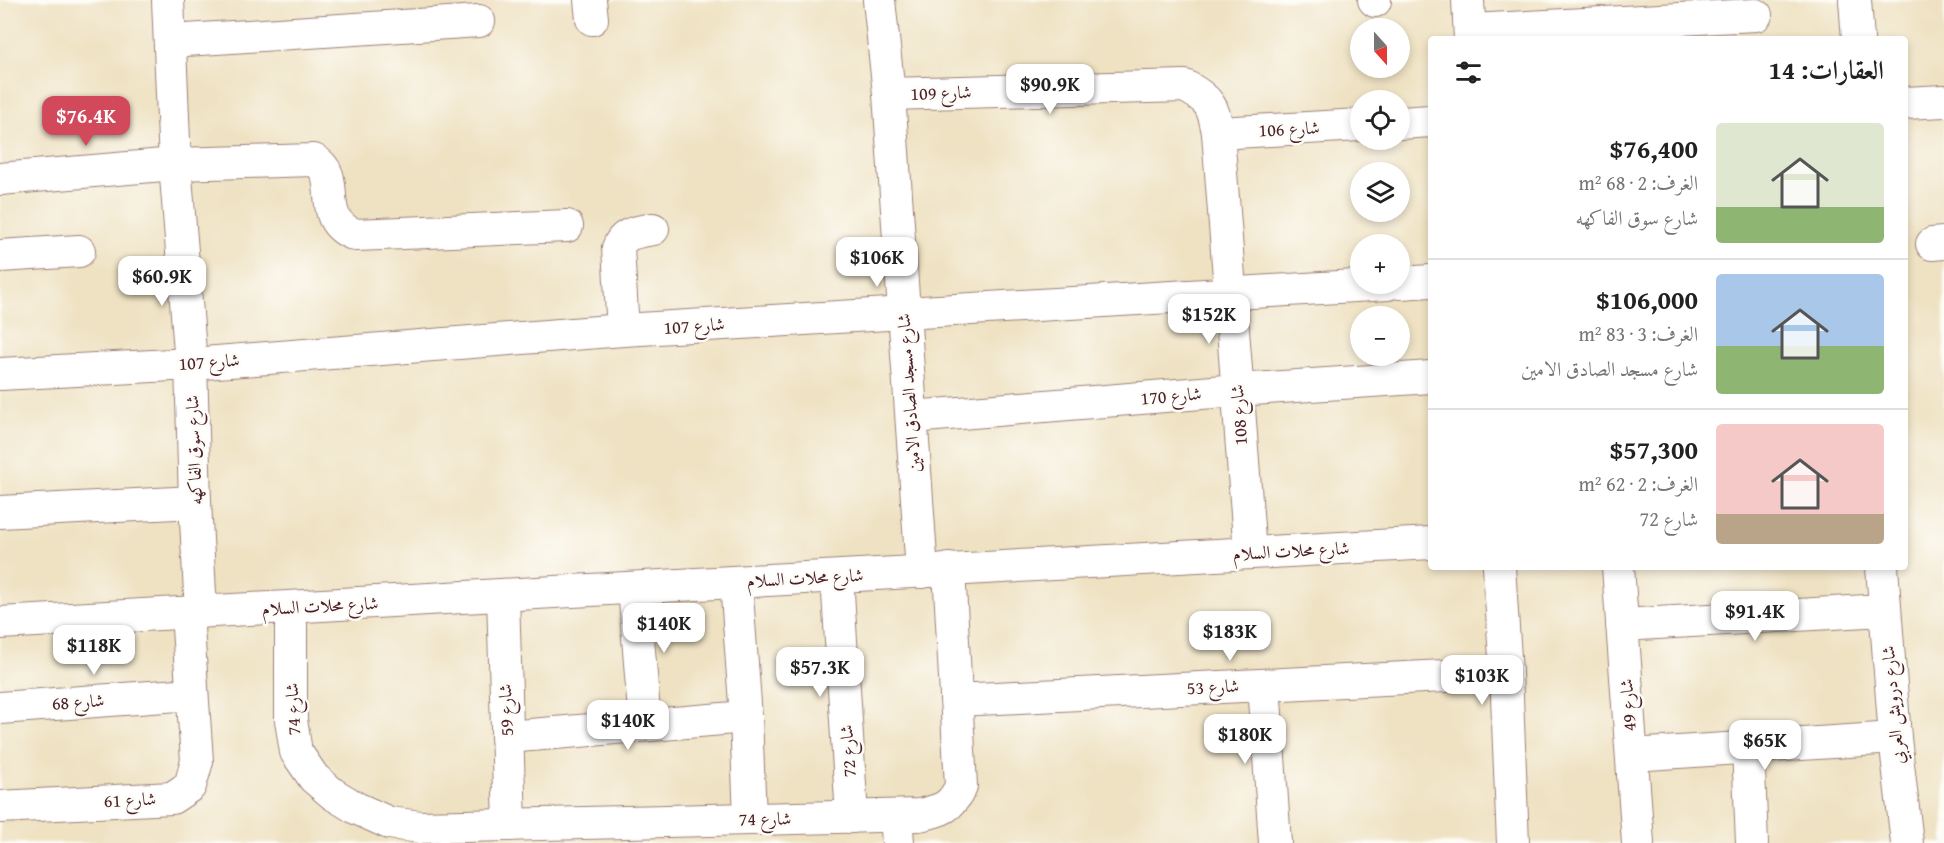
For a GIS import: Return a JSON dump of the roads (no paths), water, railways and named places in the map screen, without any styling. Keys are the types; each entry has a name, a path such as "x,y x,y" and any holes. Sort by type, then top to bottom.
{"street":[{"name":"شارع سوق الفاكهه","path":"168,0 175,164 191,364 195,502 194,612"},
{"name":"شارع مسجد الصادق الامين","path":"879,0 889,94 912,417 936,570"},
{"path":"1855,0 1858,36"},
{"path":"1469,23 1586,12 1667,10 1756,18"},
{"path":"170,41 479,21"},
{"name":"شارع 109","path":"889,94 1185,86 1203,96 1214,113 1218,133"},
{"path":"1908,103 1944,101"},
{"path":"1410,123 1428,122"},
{"name":"شارع 106","path":"1218,133 1350,126"},
{"name":"شارع 108","path":"1218,133 1250,554"},
{"path":"0,179 175,164 314,160 322,164 327,172 332,212 336,223 345,231 356,235 567,226"},
{"path":"623,330 618,248 626,235 652,229"},
{"path":"0,256 79,251"},
{"path":"1410,282 1428,281"},
{"name":"شارع 107","path":"0,374 191,364 623,330 1350,286"},
{"name":"شارع 170","path":"912,417 1237,390 1428,377"},
{"path":"0,512 195,502"},
{"name":"شارع محلات السلام","path":"0,623 1428,543"},
{"name":"شارع 74","path":"291,607 291,720 296,752 314,778 333,794 356,808 381,833 421,827 852,817 897,830 938,811 955,800 961,786 956,700 936,570"},
{"path":"1499,570 1513,843"},
{"name":"شارع 49","path":"1618,570 1638,843"},
{"name":"شارع درويش العربي","path":"1882,570 1895,738 1907,843"},
{"name":"شارع 72","path":"837,576 852,817"},
{"path":"736,582 746,717 750,819"},
{"path":"634,588 645,725"},
{"name":"شارع 59","path":"503,596 510,825"},
{"path":"1622,625 1884,609"},
{"name":"شارع 61","path":"0,807 171,798 190,786 197,761 192,694 194,612"},
{"name":"شارع 53","path":"956,700 1506,673"},
{"path":"1264,685 1275,843"},
{"name":"شارع 68","path":"0,708 192,694"},
{"path":"507,737 746,717"},
{"path":"1632,755 1895,738"},
{"path":"1748,747 1752,843"}]}
